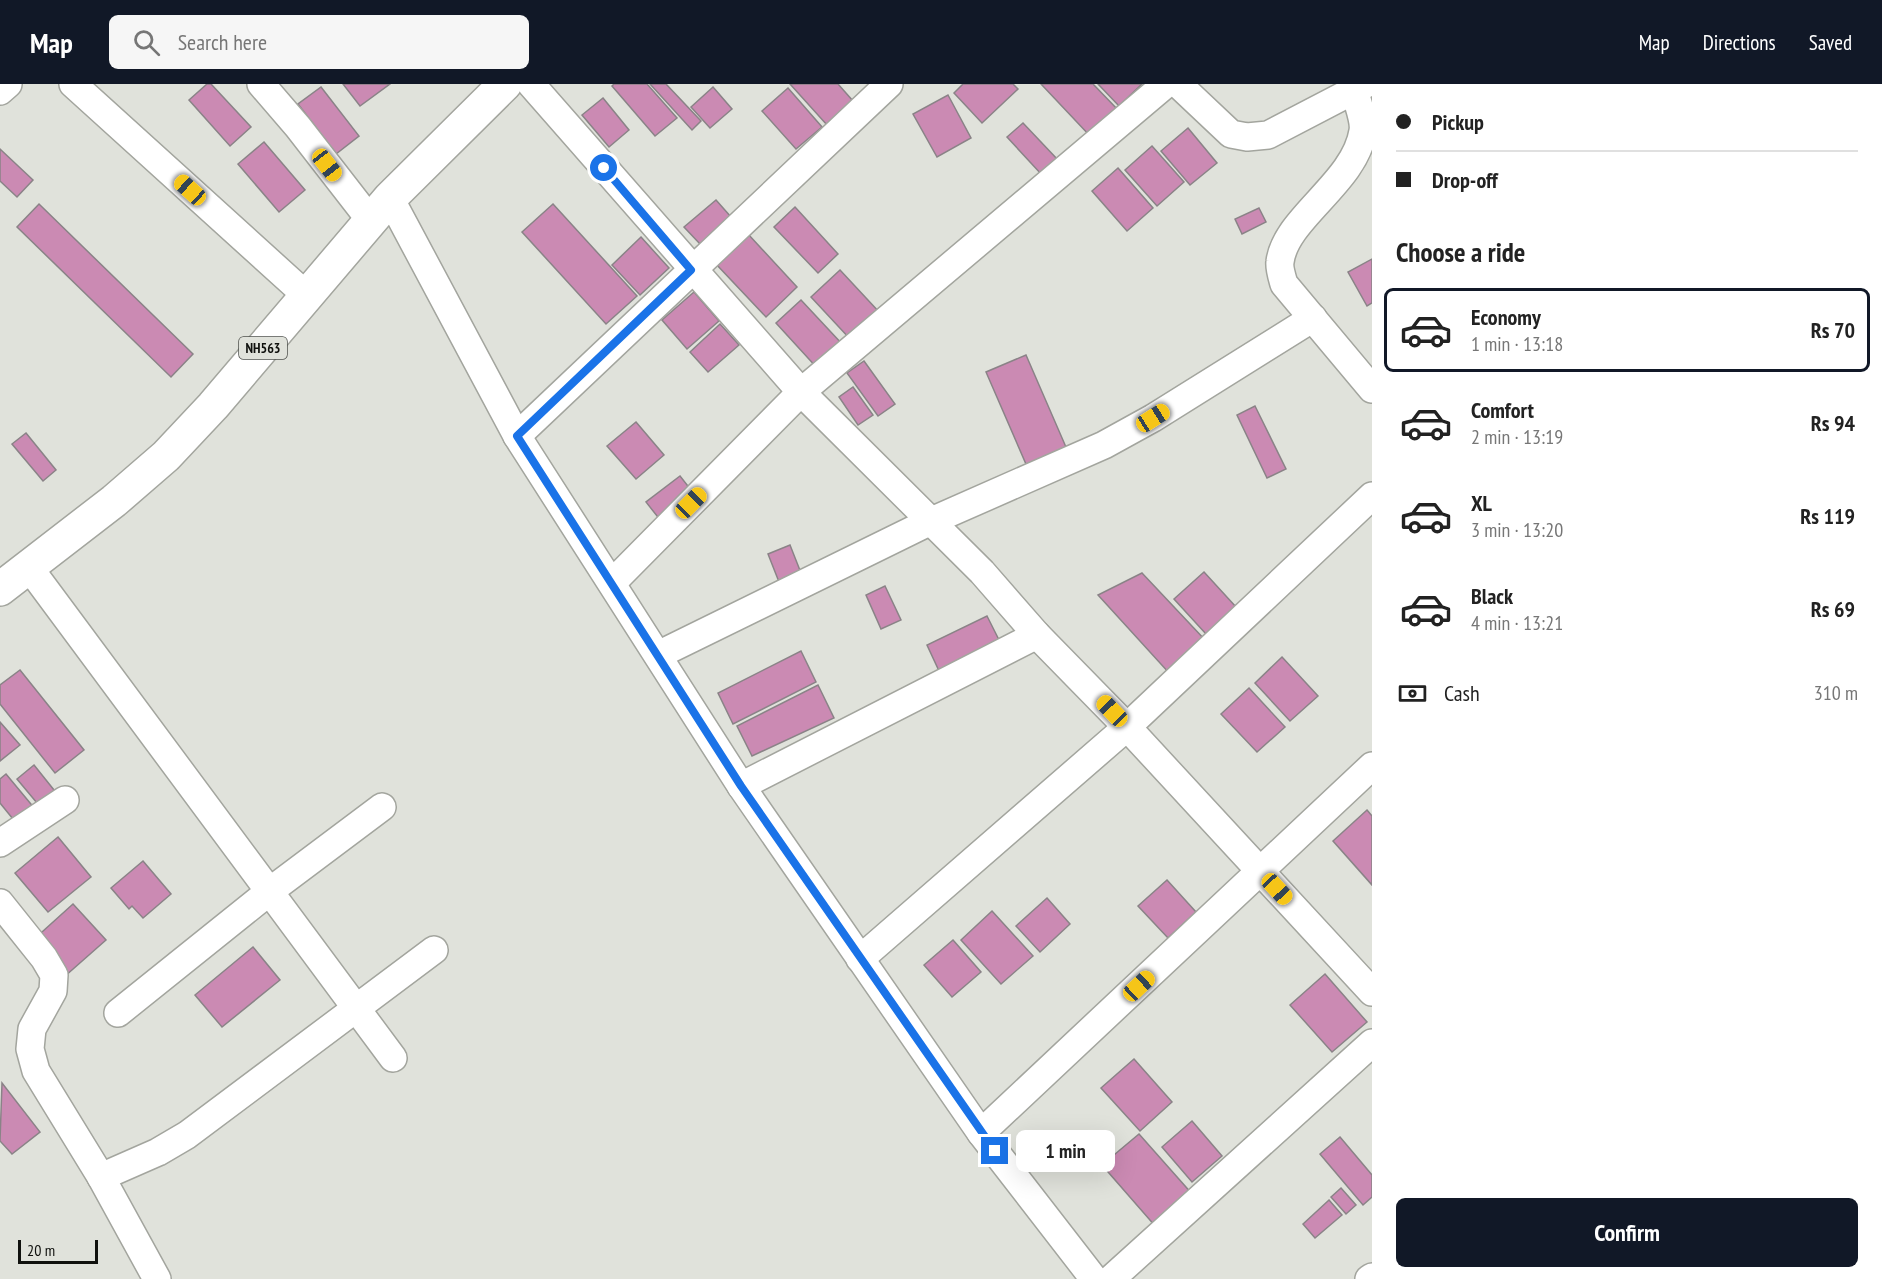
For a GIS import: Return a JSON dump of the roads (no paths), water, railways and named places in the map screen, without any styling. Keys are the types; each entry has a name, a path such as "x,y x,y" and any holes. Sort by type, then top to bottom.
{"highway":[{"name":"NH563","path":"0,589 114,501 166,456 213,406 380,210 505,84"}],"street":[{"path":"0,92 8,84"},
{"path":"73,84 307,296"},
{"path":"261,84 298,127 380,210 517,436 741,786 981,1133 1094,1279"},
{"path":"531,84 691,270 801,392 929,522 982,572 1037,635 1127,726 1372,992"},
{"path":"517,436 889,84"},
{"path":"612,583 801,392 1166,84"},
{"path":"1178,84 1231,134 1247,137 1268,135 1360,87 1364,129 1359,147 1347,168 1285,242 1279,263 1284,284 1372,389"},
{"path":"658,655 929,522 1084,455 1127,432 1313,318"},
{"path":"860,959 1127,726 1372,496"},
{"path":"28,566 393,1058"},
{"path":"741,786 1037,635"},
{"path":"981,1133 1372,766"},
{"path":"0,843 65,800"},
{"path":"118,1013 270,891 382,807"},
{"path":"0,903 44,958 54,975 53,991 32,1029 30,1049 36,1071 100,1177 157,1279"},
{"path":"100,1177 158,1152 187,1135 434,950"},
{"path":"1111,1279 1372,1043"}]}
